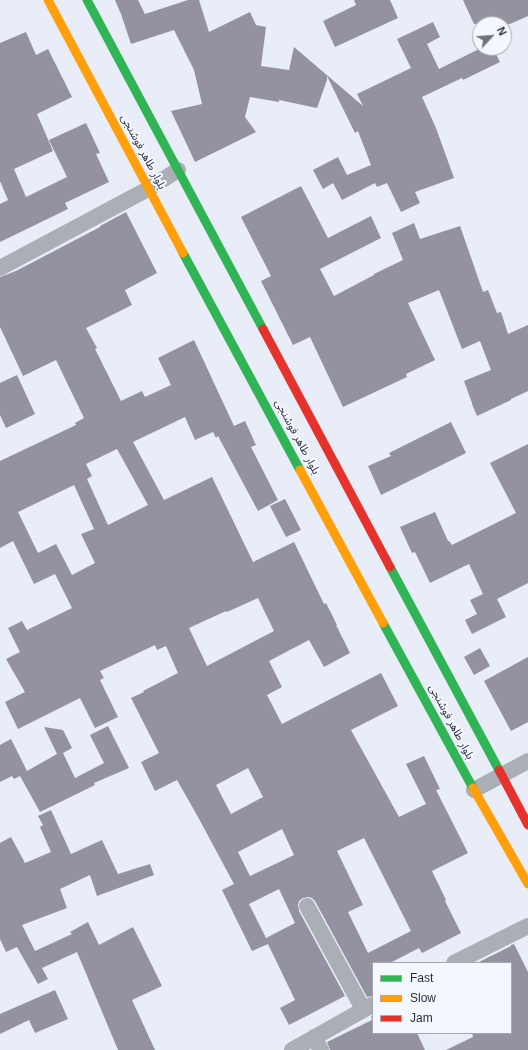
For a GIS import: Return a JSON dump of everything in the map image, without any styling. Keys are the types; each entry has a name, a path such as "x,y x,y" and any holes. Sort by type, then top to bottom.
{"street":[{"name":"بلوار طاهر فوشنجی","path":"48,0 148,189 474,790 528,884"},
{"name":"بلوار طاهر فوشنجی","path":"87,0 528,825"},
{"path":"0,268 148,189 178,170"},
{"path":"474,790 528,761"},
{"path":"292,1050 318,1044 368,1006 307,906"},
{"path":"456,962 528,926"}],"building":[{"path":"115,0 138,0 145,14 188,0 199,0 209,32 250,12 256,25 266,27 261,66 289,70 294,47 363,106 357,94 411,68 397,39 433,22 440,37 427,44 439,69 472,52 472,56 497,56 500,62 463,80 462,78 422,97 436,128 454,178 415,192 420,203 401,212 387,183 377,187 375,183 342,200 333,183 323,189 313,170 338,157 347,175 371,165 358,131 355,133 327,76 317,108 279,100 279,102 250,97 245,117 256,132 195,162 171,111 202,104 194,70 174,30 131,44"},
{"path":"354,0 390,0 398,18 335,47 323,21 356,5"},
{"path":"463,0 528,0 528,16 512,23 512,16 472,16 472,20"},
{"path":"26,32 36,55 48,49 72,97 37,114 53,151 14,169 26,197 67,177 49,140 86,123 100,153 96,154 109,182 65,203 68,209 0,242 0,204 8,200 0,181 0,43"},
{"path":"301,186 328,238 371,216 381,238 320,269 334,296 403,260 392,233 414,223 420,239 460,226 483,292 488,290 497,313 501,312 508,334 528,325 528,391 477,416 464,381 491,370 480,341 462,349 439,290 408,303 435,360 406,374 407,377 343,407 310,337 293,345 261,281 271,276 241,217"},
{"path":"126,212 157,273 125,290 132,305 86,328 97,348 95,349 121,401 142,391 145,397 171,385 158,358 194,340 234,426 245,421 256,445 251,447 278,500 258,511 218,436 216,438 213,432 195,440 185,417 133,442 164,500 212,477 253,562 294,542 350,653 324,667 309,640 269,661 282,687 267,695 282,724 381,673 398,706 351,730 399,817 426,804 406,764 424,756 440,789 436,790 468,853 432,871 461,933 422,953 419,948 392,962 372,962 372,996 367,997 315,901 308,897 299,901 299,911 345,996 289,1025 280,1008 295,1000 268,944 252,951 222,890 234,884 198,817 177,780 155,791 141,762 159,753 131,698 178,673 166,646 157,650 155,645 100,671 104,678 100,680 118,717 95,728 80,698 18,729 5,702 25,692 6,659 20,652 8,628 22,621 27,630 72,608 55,574 34,584 13,541 0,548 0,461 76,425 75,423 84,418 56,360 23,376 0,327 0,277 16,271","holes":["117,449 148,505 108,525 87,479 92,476 86,464","74,485 94,529 81,534 95,563 72,575 56,544 38,553 18,512","258,598 274,631 207,666 189,628 226,611 227,612","248,768 263,797 231,814 216,785","282,829 294,855 250,876 238,852","364,838 411,931 368,953 348,912 363,905 337,851","279,889 295,923 266,938 249,904"]},
{"path":"17,375 35,414 6,428 0,415 0,383"},
{"path":"451,422 466,453 381,495 368,466 391,456 389,453"},
{"path":"528,444 528,583 497,599 506,617 472,634 465,620 477,614 470,600 483,594 469,564 430,583 415,552 412,553 400,527 435,512 448,541 452,545 516,513 490,463"},
{"path":"285,499 301,530 286,537 270,506"},
{"path":"480,648 490,666 474,675 464,657"},
{"path":"528,657 528,722 511,731 484,681"},
{"path":"108,726 129,768 94,783 95,785 40,812 20,776 14,779 12,776 0,782 0,745 11,739 27,771 57,754 44,727 63,730 72,748 63,753 75,778 104,763 90,735"},
{"path":"51,810 71,854 102,840 118,874 150,864 154,875 97,896 90,875 60,889 67,908 22,925 35,951 72,934 70,932 88,922 99,945 133,927 162,986 132,1000 155,1050 118,1050 77,952 42,968 48,979 38,984 17,947 6,952 0,939 0,843 11,837 25,863 51,852 40,827 43,825 38,816"},
{"path":"514,944 528,972 528,1050 446,1050 473,1037 472,1034 512,1034 512,962 479,962"},
{"path":"55,990 68,1019 35,1033 29,1020 0,1034 0,1014"},
{"path":"372,1020 372,1034 417,1034 425,1050 330,1050 327,1042"}],"traffic: fast":[{"path":"87,0 263,329"},
{"path":"183,253 300,470"},
{"path":"390,567 499,770"},
{"path":"383,623 473,788"}],"traffic: slow":[{"path":"48,0 183,253"},
{"path":"300,470 383,623"},
{"path":"473,788 528,884"}],"traffic: jam":[{"path":"263,329 390,567"},
{"path":"499,770 528,825"}]}
